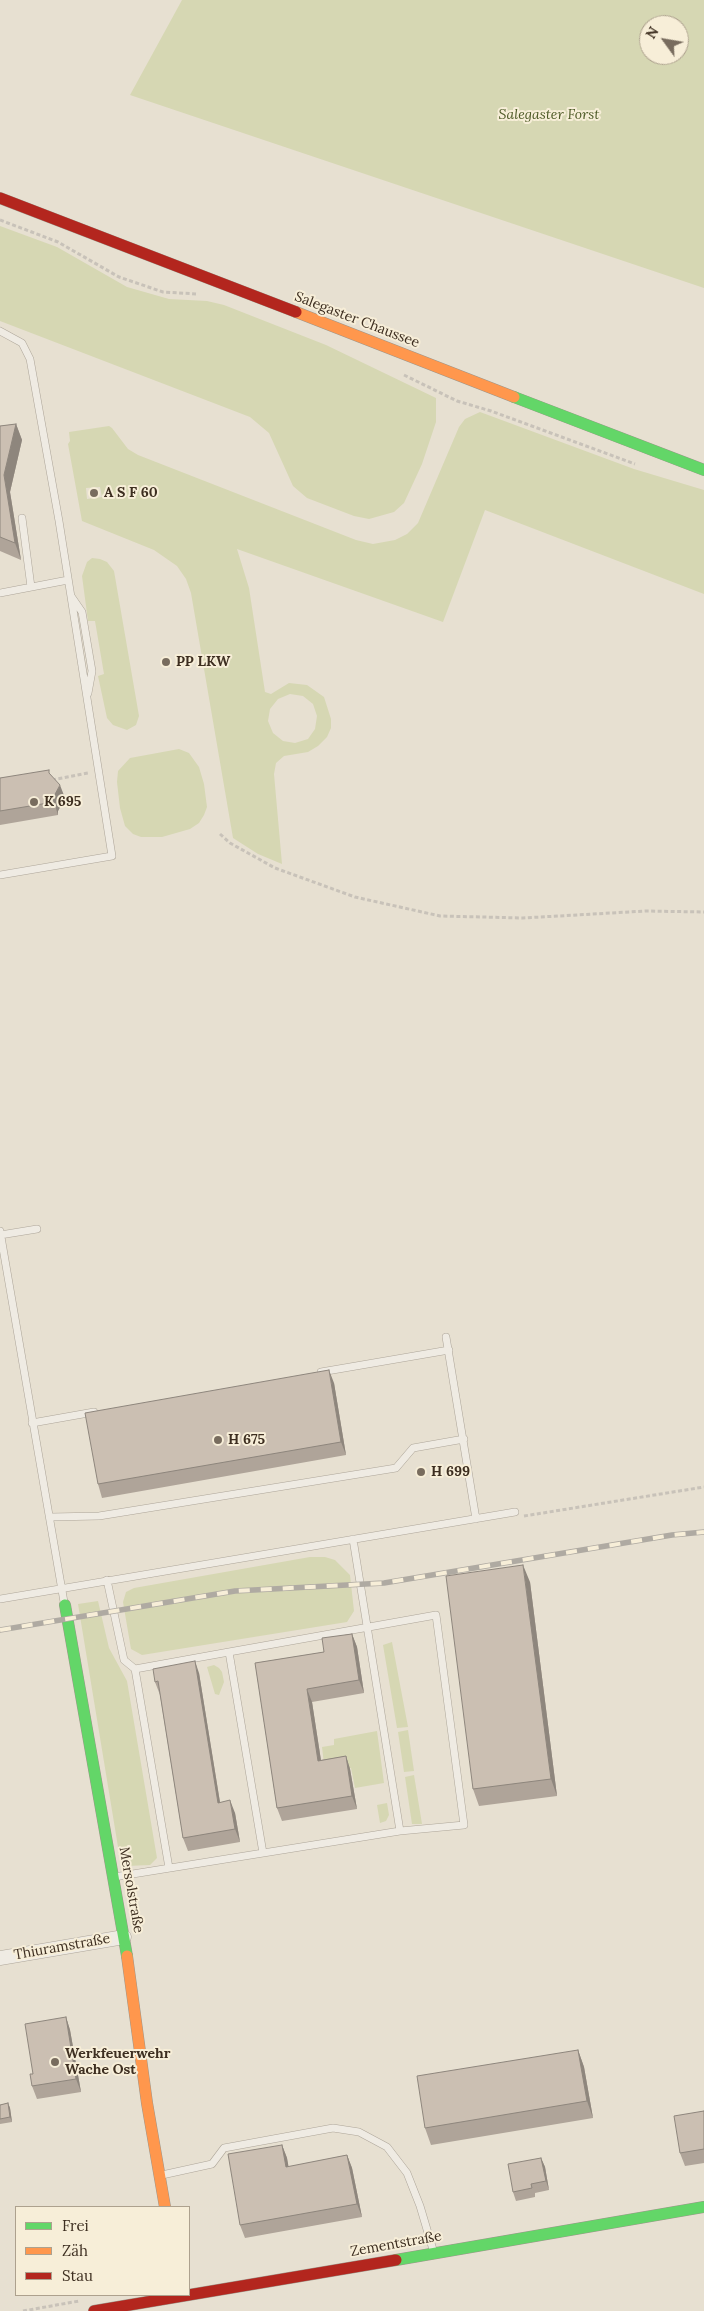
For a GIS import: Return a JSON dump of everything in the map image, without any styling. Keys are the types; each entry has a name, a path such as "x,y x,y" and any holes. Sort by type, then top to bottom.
{"street":[{"name":"Salegaster Chaussee","path":"0,198 704,470"},
{"name":"Mersolstraße","path":"66,1608 124,1937 165,2206"},
{"name":"Thiuramstraße","path":"0,1958 124,1937"},
{"name":"Zementstraße","path":"190,2294 704,2207"},
{"name":"Zementstraße","path":"94,2311 180,2296"}],"lane":[{"path":"0,331 22,343 30,359 68,580 112,856 0,875"},
{"path":"22,518 31,587"},
{"path":"0,593 68,580"},
{"path":"70,595 82,612 92,671 87,699"},
{"path":"0,1235 37,1228"},
{"path":"0,1231 32,1423 51,1517 66,1608"},
{"path":"446,1337 476,1519"},
{"path":"313,1374 449,1350"},
{"path":"32,1423 100,1411"},
{"path":"51,1517 99,1516 396,1468 413,1448 464,1440"},
{"path":"0,1599 515,1512"},
{"path":"353,1539 400,1831"},
{"path":"107,1580 124,1660 135,1669 169,1868"},
{"path":"114,1877 400,1831 464,1825 436,1615 135,1669"},
{"path":"229,1652 263,1853"},
{"path":"160,2175 212,2164 224,2148 333,2128 359,2132 387,2147 407,2173 420,2206 434,2253"}],"path":[{"path":"49,780 98,772"},
{"path":"220,834 230,843 276,868 355,897 440,916 523,918 646,911 704,912"},
{"path":"515,1512 518,1517 704,1488"},
{"path":"23,2311 87,2300"}],"green space":[{"name":"Salegaster Forst","path":"182,0 704,0 704,288 130,95"},
{"path":"0,226 57,247 127,287 169,299 207,301 224,305 326,345 436,398 436,422 422,464 404,503 394,512 369,519 354,516 307,498 293,486 269,433 250,417 0,321"},
{"path":"480,412 634,469 704,490 704,594 485,510 443,622 237,549 249,588 265,692 271,694 289,683 307,685 324,697 331,719 331,728 327,737 318,746 308,752 284,756 276,763 274,774 282,864 258,854 233,838 191,593 186,579 177,566 154,550 82,521 68,444 70,441 69,432 109,426 128,449 138,455 356,540 373,544 395,540 407,534 418,523 459,427 465,419","holes":["100,487 102,497 87,499 86,488","290,694 303,696 313,704 317,716 315,729 308,739 295,743 283,741 273,733 268,721 270,709 278,699"]},
{"path":"92,558 107,562 114,571 139,716 136,725 127,730 113,725 107,718 98,676 104,674 95,621 88,621 82,576 87,562"},
{"path":"179,749 189,753 199,767 204,784 207,807 204,815 199,823 190,829 162,837 141,837 133,834 125,826 120,808 117,782 118,771 130,758"},
{"path":"310,1557 325,1557 335,1560 350,1575 354,1611 347,1622 142,1655 131,1649 123,1602 126,1592 134,1588"},
{"path":"98,1601 109,1648 127,1681 157,1858 150,1865 127,1866 120,1859 78,1604"},
{"path":"392,1642 408,1727 397,1728 383,1645"},
{"path":"214,1665 222,1672 224,1682 219,1695 215,1694 207,1667"},
{"path":"408,1730 414,1771 404,1772 398,1732"},
{"path":"377,1731 384,1783 355,1788 351,1768 325,1772 322,1747 334,1745 334,1739"},
{"path":"414,1775 422,1824 412,1824 405,1777"},
{"path":"387,1803 389,1815 386,1821 380,1823 377,1805"}],"building":[{"path":"16,424 4,475 15,543 0,537 0,426"},
{"path":"49,770 49,773 60,785 53,798 54,802 0,811 0,778"},
{"name":"H 675","path":"329,1370 341,1442 98,1484 85,1413"},
{"path":"523,1565 551,1779 473,1789 446,1576"},
{"path":"352,1634 359,1680 307,1689 318,1761 346,1756 352,1796 277,1808 255,1663 324,1652 322,1638"},
{"path":"195,1661 218,1803 230,1800 235,1829 183,1838 158,1681 155,1682 153,1669"},
{"name":"Werkfeuerwehr Wache Ost","path":"66,2017 76,2079 32,2086 30,2074 33,2074 25,2024"},
{"path":"578,2050 587,2101 425,2128 417,2076"},
{"path":"8,2103 10,2117 0,2119 0,2105"},
{"path":"704,2111 704,2149 680,2153 674,2116"},
{"path":"282,2145 286,2167 347,2155 357,2204 240,2225 228,2154"},
{"path":"541,2158 546,2181 531,2184 532,2188 513,2192 508,2164"}],"railway":[{"path":"0,1630 235,1591 384,1583 672,1535 704,1532"}],"traffic: fast":[{"path":"514,397 704,470"},
{"path":"65,1605 127,1956"},
{"path":"396,2260 704,2207"}],"traffic: slow":[{"path":"296,312 514,397"},
{"path":"127,1956 147,2103 165,2206"}],"traffic: jam":[{"path":"0,198 296,312"},
{"path":"190,2295 396,2260"},
{"path":"94,2311 183,2296"}],"place":[{"name":"A S F 60","path":"94,493"},
{"name":"PP LKW","path":"166,662"},
{"name":"K 695","path":"34,802"},
{"name":"H 675","path":"218,1440"},
{"name":"H 699","path":"421,1472"},
{"name":"Werkfeuerwehr Wache Ost","path":"55,2062"}]}
